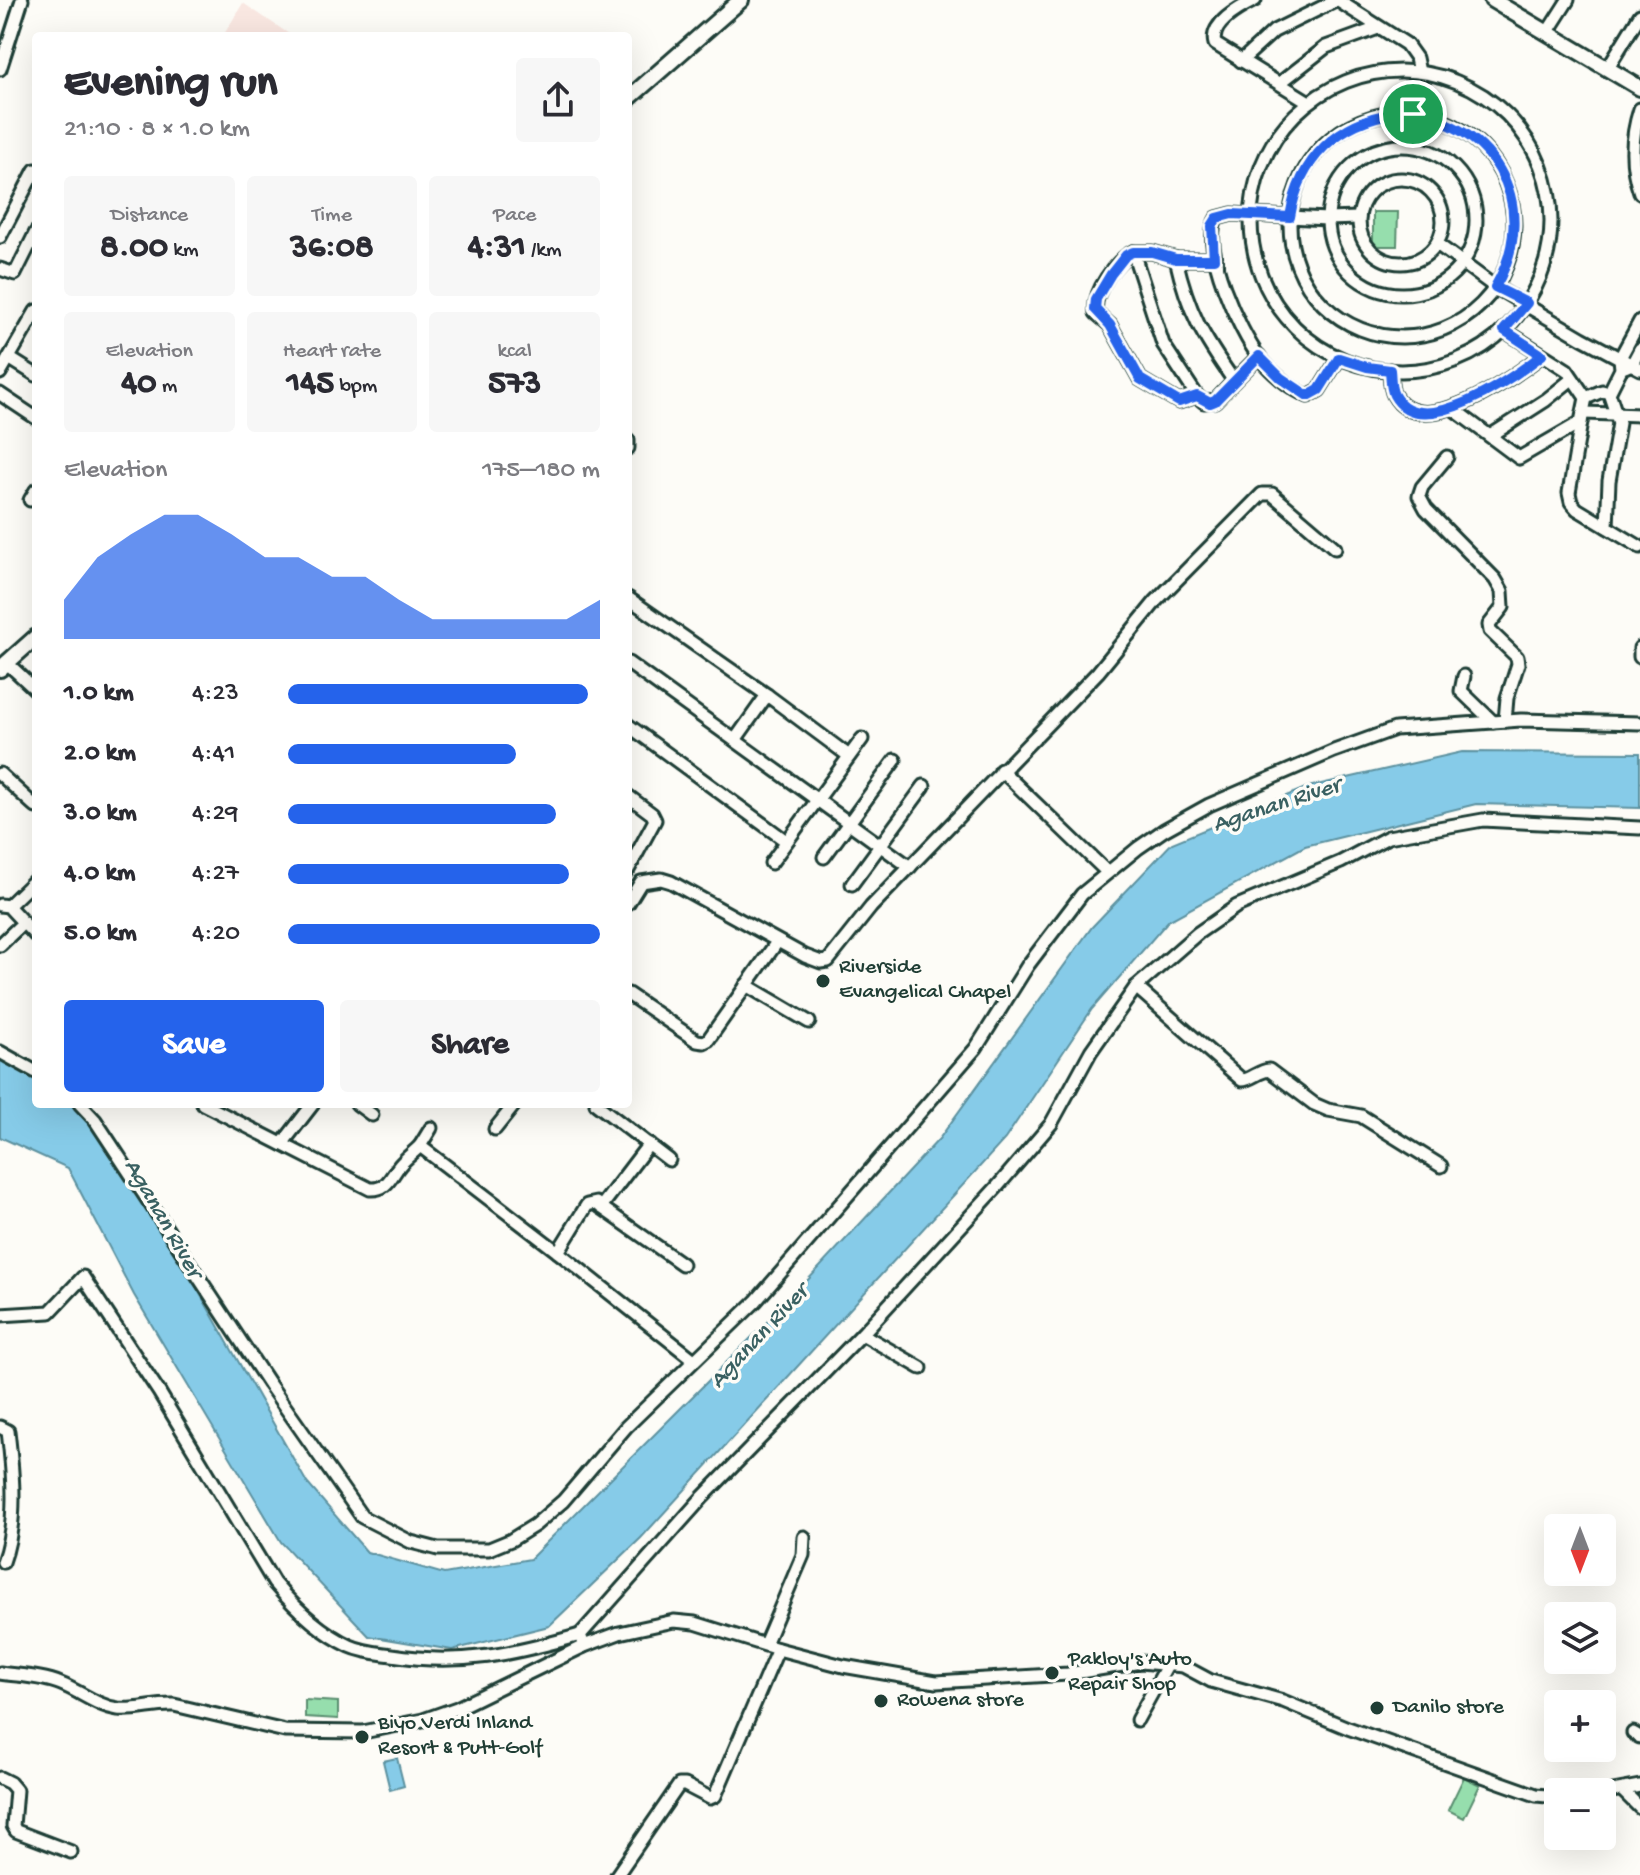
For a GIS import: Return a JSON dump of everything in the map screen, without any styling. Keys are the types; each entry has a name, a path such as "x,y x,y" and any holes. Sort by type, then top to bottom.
{"main road":[{"path":"632,95 741,0"},
{"path":"1492,0 1640,88"},
{"path":"4,666 32,641"}],"street":[{"path":"0,69 22,0"},
{"path":"1255,0 1239,4 1216,29 1213,39 1217,46 1309,102"},
{"path":"1241,61 1274,31 1337,0 1406,44 1416,58 1419,72"},
{"path":"1547,33 1568,0"},
{"path":"1607,69 1640,15"},
{"path":"1280,83 1326,47 1378,28"},
{"path":"1394,71 1419,72 1452,80 1486,97 1515,123 1537,155 1549,192 1552,231 1544,269 1527,303 1504,330 1463,357 1440,366 1390,370 1339,358 1309,340 1294,326 1269,294 1255,257 1249,214 1266,154 1291,119 1309,102 1339,84 1357,78 1394,71"},
{"path":"1640,109 1633,136 1632,160 1640,193"},
{"path":"1396,113 1413,114 1445,121 1473,138 1485,150 1504,177 1510,192 1513,241 1504,272 1495,287 1483,303 1467,316 1429,333 1388,335 1367,331 1331,311 1304,279 1291,241 1290,217 1296,188 1312,159 1329,141 1364,120 1396,113"},
{"path":"1398,146 1426,150 1439,156 1460,174 1473,199 1476,226 1474,240 1463,262 1449,278 1415,294 1396,295 1377,291 1346,270 1329,238 1327,219 1333,192 1348,169 1384,148 1398,146"},
{"path":"0,237 32,176"},
{"path":"1391,180 1412,180 1430,190 1442,207 1443,228 1437,244 1418,260 1396,263 1386,260 1368,248 1359,229 1361,207 1372,190 1391,180"},
{"path":"1339,358 1319,390 1308,396 1281,378 1259,356 1239,323 1214,259 1212,226 1217,218 1232,214 1359,218"},
{"path":"0,269 15,274 32,240"},
{"path":"1437,244 1495,287 1628,365"},
{"path":"1197,396 1179,402 1140,379 1110,325 1096,313 1096,299 1111,274 1126,255 1133,252 1152,252 1176,259 1214,259"},
{"path":"1133,252 1163,344 1197,396 1210,403 1215,401 1259,356"},
{"path":"1176,259 1183,288 1199,329 1234,381"},
{"path":"1628,365 1640,321"},
{"path":"0,373 32,328"},
{"path":"1504,330 1567,370 1586,398 1569,493 1571,502 1577,509 1640,547"},
{"path":"1607,527 1609,481 1619,423 1609,393 1640,349"},
{"path":"1390,370 1392,391 1403,404 1416,411 1452,408 1497,388 1542,355"},
{"path":"9,358 32,372"},
{"path":"1490,436 1546,400 1572,379"},
{"path":"1586,398 1602,391 1609,393"},
{"path":"0,394 32,415"},
{"path":"1452,408 1519,458 1583,418 1640,415"},
{"path":"1447,457 1422,487 1419,496 1426,509 1495,579 1502,591 1503,607 1489,625 1490,631 1513,652 1518,664 1499,721"},
{"path":"632,875 641,882 661,879 671,882 777,942 821,962 828,961 871,907 1098,672 1156,601 1262,494 1272,494 1335,548"},
{"path":"632,601 849,756"},
{"path":"1640,648 1640,657"},
{"path":"4,666 32,687"},
{"path":"632,666 910,867"},
{"path":"1464,676 1461,691 1499,721"},
{"path":"735,740 767,695"},
{"path":"84,1108 95,1120 362,1517 411,1542 438,1549 489,1549 535,1525 563,1501 626,1427 756,1301 976,1048 1055,928 1082,894 1164,830 1198,811 1378,733 1395,729 1499,721 1640,723"},
{"path":"632,728 786,841"},
{"path":"771,863 862,739"},
{"path":"824,857 895,760"},
{"path":"1001,770 1107,872"},
{"path":"0,774 32,803"},
{"path":"852,884 924,786"},
{"path":"632,799 652,814 655,820 632,864"},
{"path":"0,1673 54,1682 103,1705 120,1709 174,1705 285,1731 363,1732 423,1720 457,1708 582,1640 702,1498 862,1334 997,1187 1051,1124 1091,1051 1136,987 1198,933 1237,906 1341,862 1388,837 1483,820 1640,828"},
{"path":"32,882 4,905 32,932"},
{"path":"632,897 641,882"},
{"path":"0,945 23,923"},
{"path":"632,997 697,1041 704,1042 777,942"},
{"path":"746,985 809,1022"},
{"path":"1136,987 1242,1080 1261,1070 1269,1070 1314,1104 1361,1116 1441,1166"},
{"path":"0,1052 32,1070"},
{"path":"211,1108 370,1189 379,1189 387,1184 420,1146 431,1128"},
{"path":"282,1144 310,1108"},
{"path":"362,1108 372,1115"},
{"path":"495,1129 512,1108"},
{"path":"601,1108 669,1160"},
{"path":"601,1207 649,1144"},
{"path":"420,1146 694,1360"},
{"path":"558,1252 591,1203 682,1264"},
{"path":"0,1315 50,1312 83,1277 159,1392 274,1583 299,1610 351,1647 411,1658 455,1661 674,1621 695,1623 843,1666 936,1682 1068,1674 1141,1662 1168,1664 1183,1666 1211,1681 1283,1701 1348,1728 1544,1796"},
{"path":"862,1334 921,1368"},
{"path":"0,1427 8,1431 12,1513 9,1544 3,1562"},
{"path":"765,1644 803,1555 804,1537"},
{"path":"617,1875 679,1785 710,1798 715,1796 778,1649"},
{"path":"1137,1720 1168,1664"},
{"path":"0,1778 16,1790 13,1826 16,1831 71,1852"},
{"path":"1616,1791 1640,1786"},
{"path":"1622,1790 1640,1808"}],"shaded area":[{"path":"243,3 286,32 225,32"}],"green space":[{"path":"1373,212 1398,212 1397,246 1373,246"},
{"path":"305,1700 338,1702 338,1719 305,1717"},
{"path":"1464,1777 1480,1785 1464,1818 1448,1810"}],"water":[{"name":"Aganan River","path":"1462,752 1640,753 1640,808 1476,804 1305,846 1168,921 1092,1009 1005,1139 641,1538 549,1626 452,1650 369,1636 281,1542 134,1295 68,1168 0,1137 0,1057 32,1066 32,1108 84,1108 173,1246 307,1483 367,1552 444,1574 530,1559 791,1298 939,1139 1092,927 1172,843 1308,787"},
{"path":"397,1758 404,1786 390,1790 383,1761"}],"place":[{"name":"Riverside Evangelical Chapel","path":"823,981"},
{"name":"Pakloy's Auto Repair Shop","path":"1052,1673"},
{"name":"Rowena store","path":"881,1701"},
{"name":"Danilo store","path":"1377,1708"},
{"name":"Biyo Verdi Inland Resort & Putt-Golf","path":"362,1737"}],"route":[{"path":"1413,114 1445,121 1473,138 1504,177 1513,208 1513,241 1510,257 1495,287 1527,303 1504,330 1542,355 1497,388 1452,408 1438,410 1416,411 1395,398 1390,370 1339,358 1319,390 1308,396 1281,378 1259,356 1210,403 1197,396 1179,402 1140,379 1110,325 1095,309 1096,299 1126,255 1144,251 1176,259 1214,259 1212,226 1217,218 1232,214 1290,217 1296,188 1303,173 1322,146 1335,135 1380,115 1413,114"}]}
